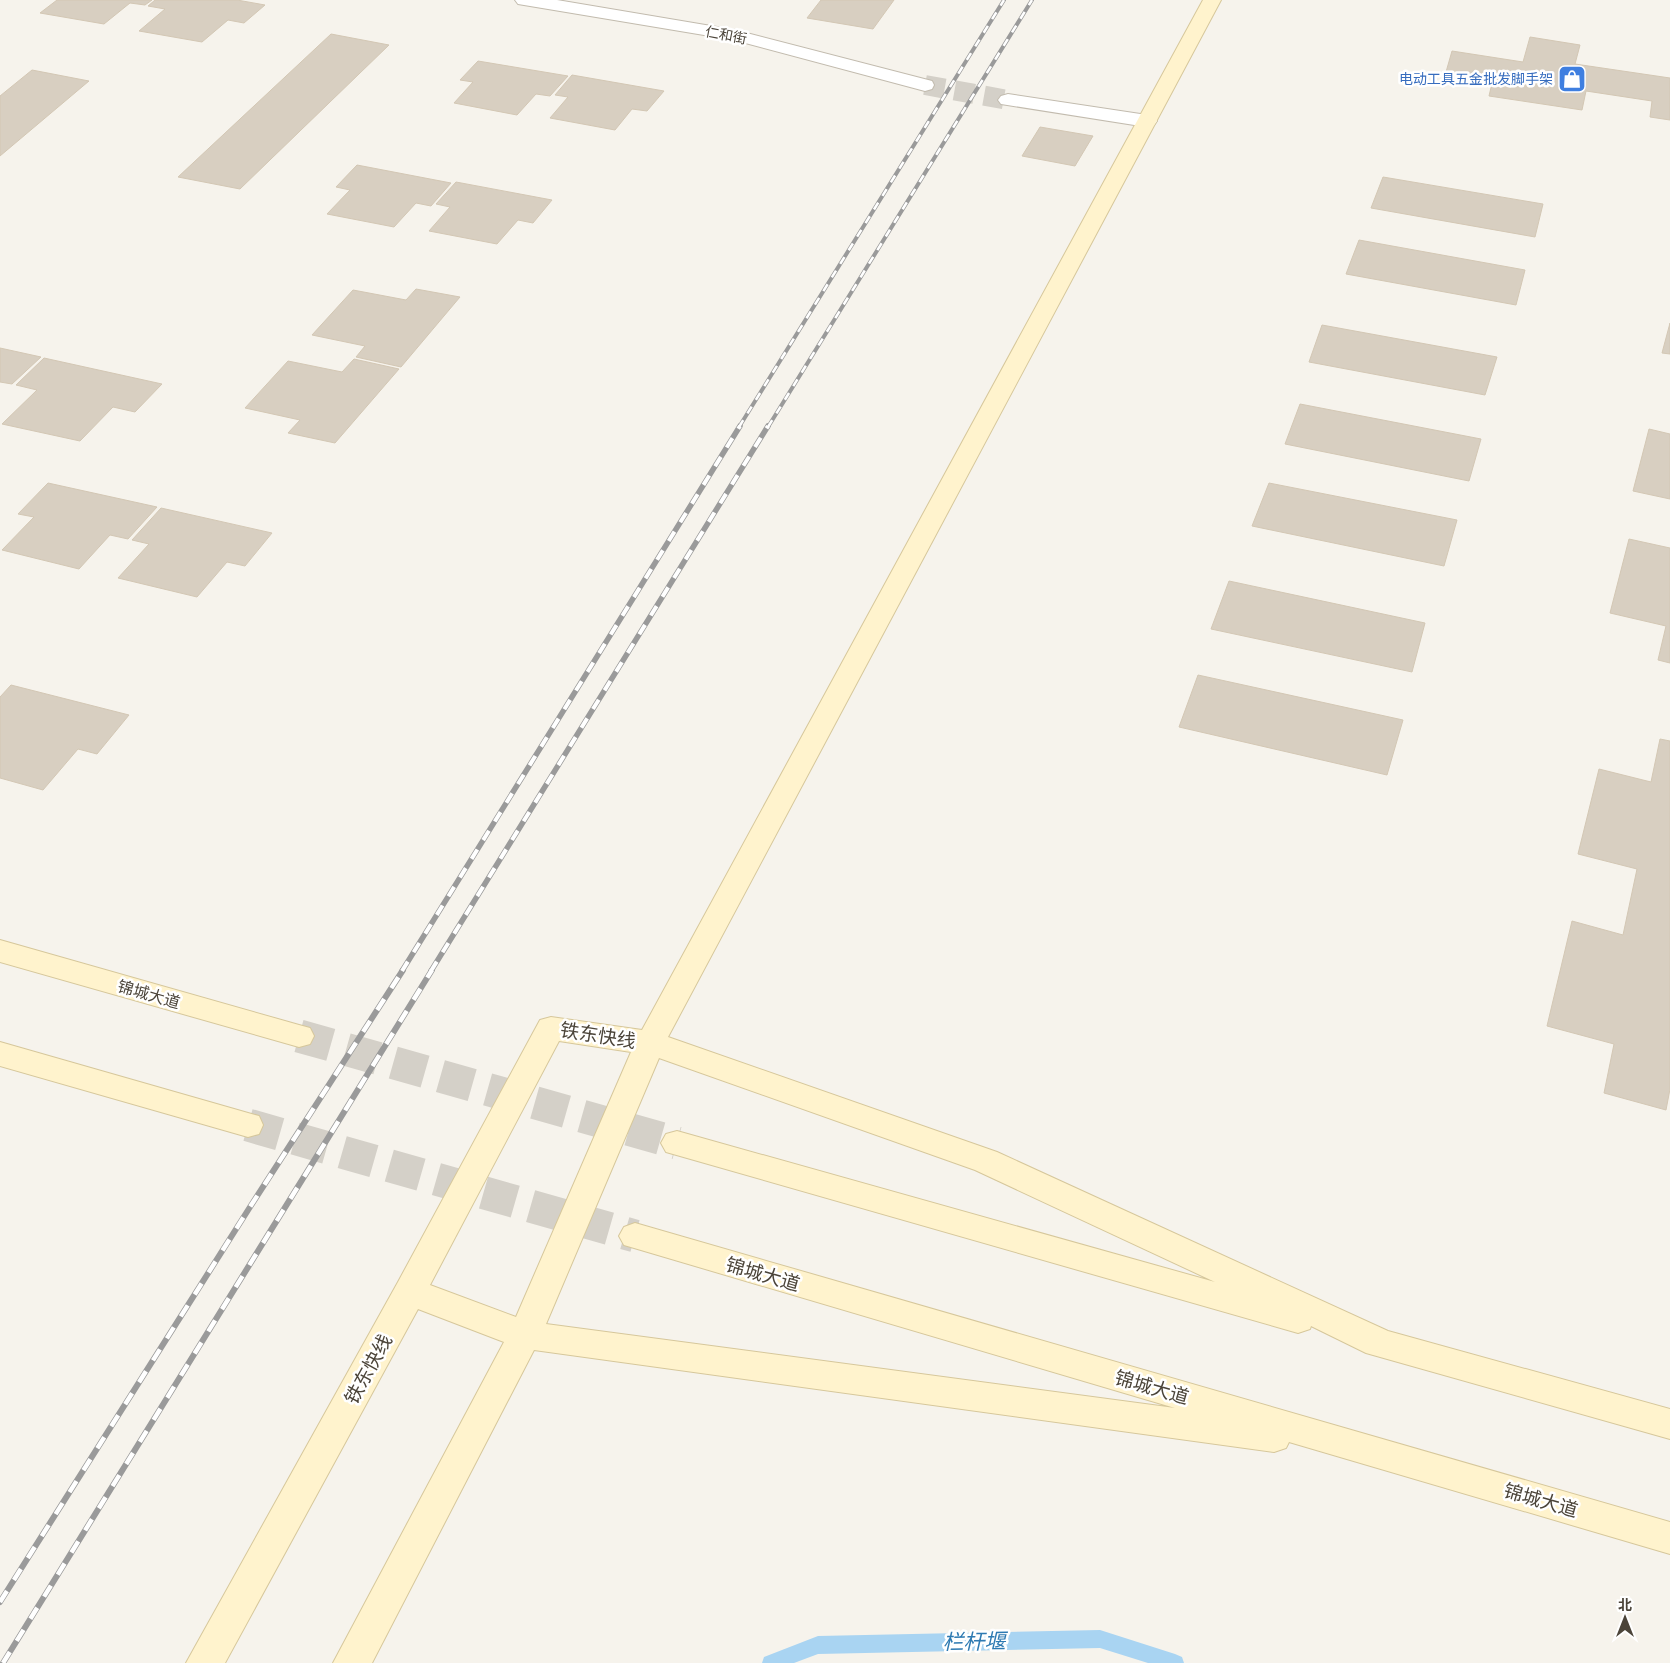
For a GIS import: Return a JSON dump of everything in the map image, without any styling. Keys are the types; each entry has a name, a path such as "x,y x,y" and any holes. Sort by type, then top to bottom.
{"main road":[{"path":"1212,0 650,1043 986,1161 1383,1344"},
{"name":"锦城大道","path":"0,951 299,1036"},
{"name":"铁东快线","path":"205,1663 410,1292 551,1028 650,1043 525,1335 352,1663"},
{"path":"0,1054 248,1125"},
{"path":"677,1143 1670,1424"},
{"name":"锦城大道","path":"635,1236 1670,1538"},
{"path":"410,1292 525,1335 1366,1449"}],"street":[{"name":"仁和街","path":"524,0 735,35 925,85"},
{"path":"1008,100 1147,121"}],"building":[{"path":"57,0 152,0 145,5 130,3 104,24 40,13"},
{"path":"155,0 237,0 265,5 244,23 228,20 202,42 139,31 165,9 148,6"},
{"path":"821,0 894,0 873,29 807,18"},
{"path":"331,34 389,45 240,189 178,177"},
{"path":"1530,37 1580,45 1575,64 1670,78 1670,120 1650,117 1652,101 1586,91 1582,110 1489,96 1493,79 1446,72 1452,51 1523,62"},
{"path":"478,61 568,76 550,96 536,94 517,115 454,103 473,82 460,80"},
{"path":"32,70 89,81 0,156 0,96"},
{"path":"572,75 664,91 647,111 632,109 615,130 550,118 568,97 555,95"},
{"path":"1040,127 1093,136 1075,166 1022,156"},
{"path":"357,165 451,183 431,206 416,203 394,227 327,214 350,190 336,187"},
{"path":"1383,177 1543,204 1535,237 1371,208"},
{"path":"456,182 552,200 533,223 518,220 497,244 429,231 450,207 436,204"},
{"path":"1359,240 1525,270 1516,305 1346,274"},
{"path":"416,289 460,297 401,367 356,357 365,346 312,335 353,290 406,300"},
{"path":"1670,323 1670,354 1662,353"},
{"path":"1322,325 1497,357 1485,395 1309,362"},
{"path":"0,348 41,357 12,384 0,382"},
{"path":"44,358 162,384 135,412 113,407 80,441 2,424 37,390 16,385"},
{"path":"354,359 399,369 335,443 288,433 300,420 245,408 288,361 342,372"},
{"path":"1300,404 1481,439 1469,481 1285,444"},
{"path":"1649,429 1670,434 1670,499 1633,491"},
{"path":"48,483 157,507 128,539 110,535 79,569 2,550 34,517 18,514"},
{"path":"1269,483 1457,520 1444,566 1252,526"},
{"path":"161,508 272,533 245,566 227,562 197,597 118,578 149,544 132,540"},
{"path":"1629,539 1670,548 1670,663 1658,660 1666,626 1610,613"},
{"path":"1229,581 1425,623 1412,672 1211,629"},
{"path":"1198,675 1403,720 1387,775 1179,727"},
{"path":"11,685 129,715 97,754 78,749 43,790 0,778 0,697"},
{"path":"1660,739 1670,741 1670,1089 1666,1110 1604,1093 1614,1044 1547,1026 1572,921 1623,935 1637,869 1578,854 1599,769 1651,782"}],"waterway":[{"name":"栏杆堰","path":"771,1663 818,1645 1100,1639 1175,1663"}],"tunnel":[{"path":"925,85 1008,100"},
{"path":"299,1036 677,1143"},
{"path":"248,1125 635,1236"}],"railway":[{"path":"739,427 1004,0"},
{"path":"768,427 1032,0"},
{"path":"402,971 740,426"},
{"path":"431,971 768,426"},
{"path":"0,1602 250,1207 403,970"},
{"path":"3,1663 432,970"}],"place":[{"name":"电动工具五金批发脚手架","path":"1572,79"}]}
